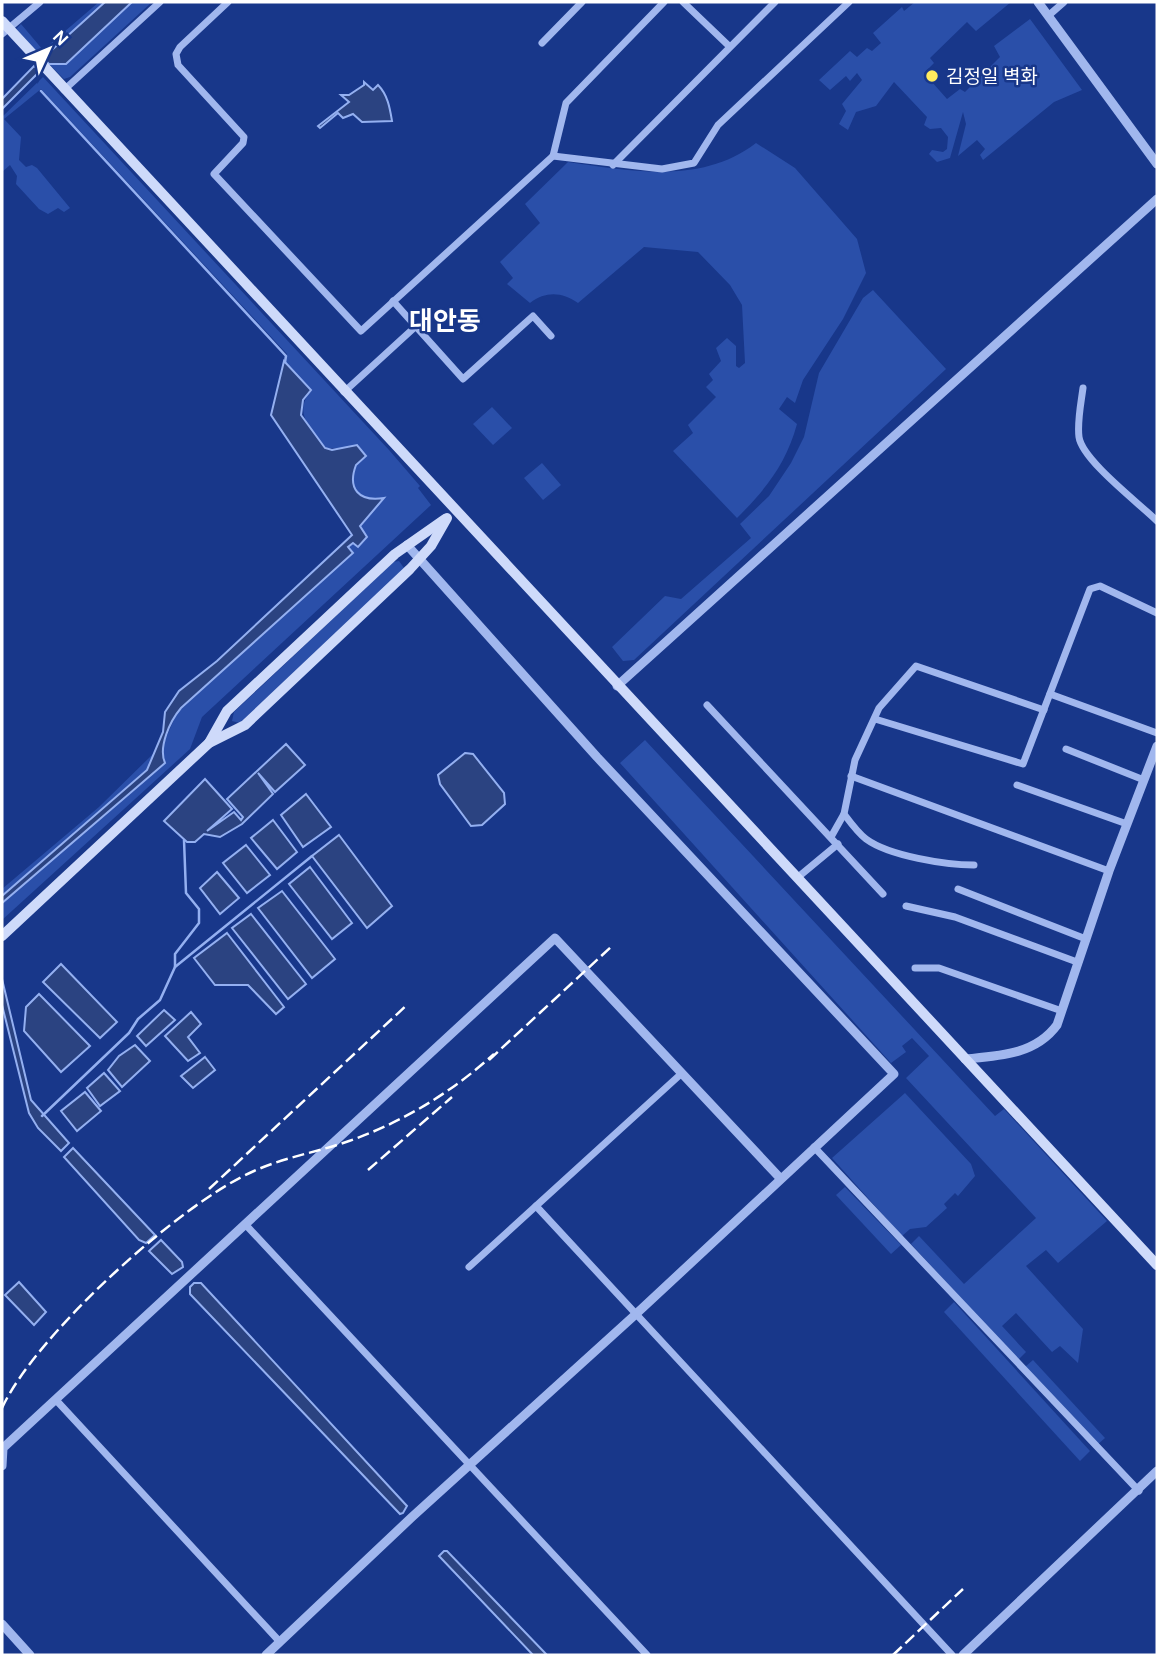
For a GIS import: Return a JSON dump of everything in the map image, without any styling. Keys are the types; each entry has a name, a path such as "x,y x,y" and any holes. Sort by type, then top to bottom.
{"main road":[{"path":"4,28 1157,1265"},
{"path":"209,743 227,711 407,545 456,510"},
{"path":"2,936 209,743 245,725 419,559 431,546 447,518"}],"street":[{"path":"4,28 40,2"},
{"path":"64,90 160,2"},
{"path":"228,2 180,47 176,54 178,65 244,137 243,143 214,174 361,331 553,156 566,103 664,2"},
{"path":"542,43 583,2"},
{"path":"683,2 729,46"},
{"path":"613,165 775,2"},
{"path":"553,156 662,169 694,163 718,125 849,2"},
{"path":"1038,2 1157,164"},
{"path":"1048,16 1064,2"},
{"path":"617,686 1157,199"},
{"path":"393,301 463,379 533,316 551,336"},
{"path":"343,392 415,327"},
{"path":"1083,388 1079,436 1081,444 1093,460 1157,521"},
{"path":"266,1655 894,1074 597,757 407,545"},
{"path":"875,719 1023,764 1092,586 1100,586 1157,613"},
{"path":"831,837 844,814 851,776 879,708 916,666 1044,710"},
{"path":"1050,694 1157,733"},
{"path":"707,705 883,894"},
{"path":"965,1059 1024,1051 1052,1032 1062,1011 1109,871 1157,746"},
{"path":"1066,749 1144,780"},
{"path":"851,776 1109,871"},
{"path":"1017,785 1127,824"},
{"path":"844,814 865,839 882,847 934,860 974,865"},
{"path":"797,878 838,844"},
{"path":"958,889 1086,939"},
{"path":"906,906 955,917 1077,962"},
{"path":"2,1466 3,1448 555,938 780,1178"},
{"path":"915,968 939,968 963,975 1062,1011"},
{"path":"469,1266 682,1073"},
{"path":"814,1147 1139,1491"},
{"path":"536,1206 952,1655"},
{"path":"245,1224 647,1655"},
{"path":"56,1400 280,1642"},
{"path":"963,1655 1139,1491 1157,1471"},
{"path":"2,1624 30,1655"}],"shaded area":[{"path":"99,2 105,2 43,58 14,31 21,24 43,50"},
{"path":"105,2 132,2 66,64 49,64 43,58"},
{"path":"132,2 152,2 70,77 64,79 49,64 66,63"},
{"path":"915,2 1011,2 976,31 967,22 930,58 934,63 924,73 947,99 960,89 965,92 1000,57 994,46 1030,19 1082,90 1054,102 983,160 980,155 985,149 977,140 958,156 966,124 963,112 950,158 937,162 929,154 932,150 943,152 947,149 948,137 941,128 930,129 924,125 927,117 894,82 876,106 856,112 848,130 839,124 846,111 842,104 862,80 857,73 850,81 846,76 830,90 819,80 850,51 857,57 867,48 872,51 881,43 873,33 902,7 904,11"},
{"path":"34,66 40,71 2,109 2,99"},
{"path":"43,77 389,450 420,486 418,488 431,505 202,717 190,749 2,920 2,903 165,763 161,749 177,713 352,553 348,547 360,526 383,499 368,499 356,494 352,479 356,464 344,448 325,448 309,427 303,406 311,390 285,362 287,354 41,89 4,119 21,137 19,160 26,167 32,165 37,168 70,208 64,212 58,208 48,214 39,209 16,184 17,176 10,165 2,172 2,117"},
{"path":"364,82 373,90 378,85 384,93 392,121 362,122 353,114 343,118 338,113 320,128 318,126 349,102 341,95 349,95 364,85"},
{"path":"756,143 795,168 857,239 866,273 843,319 803,380 795,403 787,397 779,409 797,424 781,464 757,497 737,518 673,451 693,433 688,425 716,397 706,387 713,380 709,374 721,361 716,348 727,338 736,346 736,366 739,368 745,363 742,305 730,285 698,252 644,247 578,303 554,294 542,296 530,303 507,284 513,278 500,262 540,223 525,204 568,162 640,171 689,170 713,165"},
{"path":"873,290 946,369 634,660 623,661 612,647 665,596 681,599 751,538 740,524 769,496 791,463 804,437 819,373 863,298"},
{"path":"284,361 311,390 303,400 301,415 325,448 332,450 357,445 366,456 356,465 354,487 362,496 384,498 360,526 367,537 358,547 353,543 348,547 353,553 181,708 166,734 163,749 165,763 2,903 2,896 147,770 163,732 165,712 179,691 217,661 352,535 271,415"},
{"path":"492,407 512,428 493,445 473,424"},
{"path":"542,463 561,485 543,500 524,478"},
{"path":"399,561 404,568 400,573 240,723 232,721 234,712 393,562"},
{"path":"645,740 995,1116 1004,1109 1107,1221 1058,1263 1046,1250 1026,1266 1083,1329 1078,1363 1060,1346 1052,1352 1016,1313 1002,1326 1026,1352 1018,1360 911,1244 919,1236 964,1284 1036,1218 906,1078 929,1056 912,1038 902,1046 906,1052 891,1063 620,763"},
{"path":"286,744 305,765 275,792 258,773 273,794 242,824 220,837 204,834 195,842 187,842 164,821 205,779 232,809 207,831 234,812 241,820 243,817 227,799"},
{"path":"465,753 473,754 504,793 505,804 482,825 471,826 440,784 438,775"},
{"path":"153,754 153,760 147,770 2,896 2,889 99,807"},
{"path":"306,794 331,827 303,847 281,815"},
{"path":"273,820 297,852 277,869 251,838"},
{"path":"339,835 392,906 367,928 312,856"},
{"path":"246,845 270,875 247,893 223,863"},
{"path":"310,867 352,923 332,939 289,884"},
{"path":"217,872 239,898 220,914 200,888"},
{"path":"282,891 335,959 312,978 258,908"},
{"path":"251,914 306,984 288,999 232,928"},
{"path":"227,933 284,1007 276,1014 248,985 215,985 194,958"},
{"path":"61,964 117,1022 100,1038 43,982"},
{"path":"2,979 31,1100 69,1143 61,1151 38,1128 29,1113 2,1005"},
{"path":"39,994 90,1046 61,1072 24,1031 26,1007"},
{"path":"164,1010 175,1020 146,1046 137,1036"},
{"path":"191,1012 201,1024 188,1037 200,1053 188,1061 165,1036"},
{"path":"135,1045 150,1061 122,1087 108,1070 119,1056"},
{"path":"205,1057 215,1070 193,1088 181,1076"},
{"path":"104,1073 120,1091 100,1106 87,1088"},
{"path":"85,1092 101,1111 77,1131 61,1111"},
{"path":"905,1093 971,1164 975,1176 958,1196 955,1193 944,1204 947,1208 926,1227 910,1229 902,1236 832,1158"},
{"path":"73,1148 155,1235 146,1243 139,1240 64,1157"},
{"path":"845,1187 901,1245 891,1254 836,1195"},
{"path":"161,1240 182,1262 183,1267 172,1274 149,1251"},
{"path":"19,1282 46,1312 34,1325 5,1295"},
{"path":"194,1283 201,1283 407,1506 403,1513 400,1514 190,1294 190,1287"},
{"path":"954,1302 1090,1451 1080,1461 944,1312"},
{"path":"1033,1360 1105,1438 1097,1445 1025,1367"},
{"path":"447,1551 547,1655 533,1655 439,1556"}],"waterway":[{"path":"41,91 286,356 285,362"},
{"path":"42,1116 160,1000 175,967 175,954 199,923 199,909 186,893 184,840"},
{"path":"175,967 312,856"}],"railway":[{"path":"489,1060 612,946"},
{"path":"209,1189 408,1004"},
{"path":"2,1408 19,1378 77,1310 113,1274 188,1211 223,1187 254,1171 349,1141 389,1125 444,1093 494,1054"},
{"path":"368,1170 452,1097"},
{"path":"893,1655 963,1589"}],"place":[{"name":"김정일 벽화","path":"932,76"}],"district":[{"name":"대안동","path":"445,321"}]}
